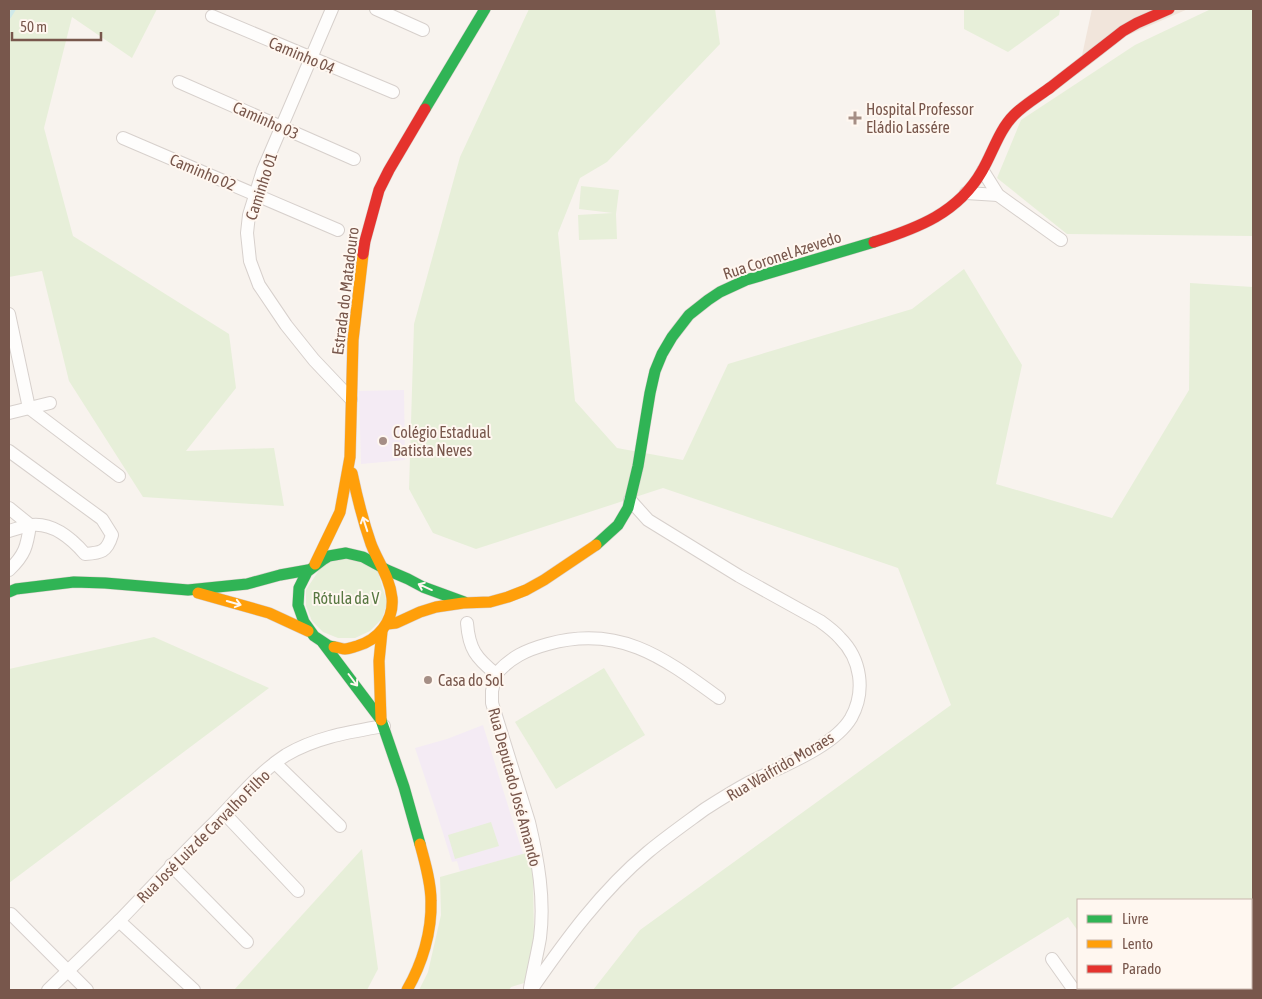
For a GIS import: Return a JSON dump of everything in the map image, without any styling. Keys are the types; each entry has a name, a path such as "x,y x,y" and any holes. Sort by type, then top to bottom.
{"main road":[{"name":"Estrada do Matadouro","path":"312,567 340,512 343,500 350,457 352,340 365,241 379,190 393,163 485,9"},
{"name":"Rua Coronel Azevedo","path":"384,627 398,623 422,611 467,603 498,601 517,594 582,556 598,544 614,529 624,516 640,459 642,434 655,372 665,349 694,310 729,287 778,270 871,244 925,222 950,208 966,193 983,171 1008,121 1015,114 1123,31 1169,9"},
{"name":"Estrada do Matadouro","path":"350,457 355,488 364,523 383,569"},
{"path":"9,592 74,582 188,590 247,584 312,567 331,555 350,553 368,558 383,569 392,592 392,608 384,627 379,662 382,723 404,787 419,840 431,900 426,945 414,978 407,990"},
{"path":"308,631 300,616 297,600 300,584 312,567"},
{"name":"Rua Coronel Azevedo","path":"383,569 427,589 467,603"},
{"path":"188,590 269,613 308,631 323,643 336,658 382,723"},
{"path":"323,643 335,647 361,646 372,640 384,627"}],"street":[{"name":"Caminho 01","path":"332,9 263,170 249,215 247,234 250,261 259,285 286,325 314,360 351,399"},
{"path":"376,9 423,30"},
{"path":"1137,23 1138,9"},
{"name":"Caminho 04","path":"212,16 393,92"},
{"name":"Caminho 03","path":"179,82 354,159"},
{"name":"Caminho 02","path":"123,138 338,230"},
{"path":"983,171 998,195 1061,240"},
{"path":"966,193 998,195"},
{"path":"9,314 29,408 119,476"},
{"path":"9,413 50,403"},
{"path":"9,452 102,519 112,534 109,544 105,549 99,553 85,554 72,541 57,531 44,526 30,525 9,531"},
{"name":"Rua Waifrido Moraes","path":"530,990 565,940 623,875 647,853 707,808 748,783 801,757 834,736 851,718 859,698 860,678 858,667 851,651 830,628 708,558 648,520 630,500"},
{"path":"9,508 30,525"},
{"name":"Rua Waifrido Moraes","path":"624,516 648,520"},
{"path":"9,570 18,562 27,545 30,525"},
{"path":"467,623 473,652 496,674 514,657 536,647 575,638 592,637 610,639 636,646 674,665 719,698"},
{"name":"Rua Deputado José Amando","path":"496,674 492,691 492,703 529,822 541,888 540,937 530,990"},
{"name":"Rua José Luiz de Carvalho Filho","path":"48,990 257,778 275,763 286,755 317,741 382,723"},
{"path":"275,763 340,826"},
{"path":"224,813 298,891"},
{"path":"171,865 247,942"},
{"path":"11,914 87,990"},
{"path":"119,920 194,990"},
{"path":"1052,959 1074,990"}],"shaded area":[{"path":"1092,9 1188,9 1126,36 1078,74"},
{"name":"Colégio Estadual Batista Neves","path":"404,390 405,460 361,464 359,391"},
{"path":"483,725 523,854 460,872 457,861 452,862 415,748 447,739"}],"green space":[{"path":"9,9 157,9 132,58 72,17 44,128 73,236 229,334 236,388 186,451 274,448 284,506 143,497 69,381 42,271 9,277"},
{"path":"529,9 715,9 720,44 607,162 580,178 558,233 575,401 617,448 683,460 728,364 912,309 964,269 1022,365 996,484 1112,518 1189,390 1190,283 1253,287 1253,990 1120,989 1252,989 1252,899 1077,899 1077,930 1068,917 949,990 593,990 640,930 951,705 898,568 663,488 476,549 433,533 409,489 414,324 460,157"},
{"path":"964,9 1060,9 1059,15 1008,52 964,29"},
{"path":"1211,9 1253,9 1253,236 1067,234 997,178 1021,120 1135,45"},
{"path":"581,186 619,190 616,214 617,239 579,240 578,215 613,213 579,209"},
{"name":"Rótula da V","path":"352,557 378,572 387,603 382,619 370,631 355,638 338,638 323,632 312,621 306,606 306,590 323,564"},
{"path":"154,637 269,688 9,883 9,669"},
{"path":"604,668 645,735 556,789 515,722"},
{"path":"491,822 499,846 455,859 448,835"},
{"path":"362,849 378,969 367,990 234,990"},
{"path":"530,852 533,876 534,939 524,983 511,987 509,990 419,990 428,972 441,915 440,877"}],"waterway":[{"path":"9,17 14,9"}],"traffic: fast":[{"path":"425,109 485,9"},
{"path":"596,545 618,525 628,508 638,466 655,371 672,337 689,315 720,292 746,280 874,242"},
{"path":"334,647 329,646 314,636 304,622 298,605 299,588 307,572 329,556 346,553 363,557 423,587 464,602"},
{"path":"9,592 16,589 74,582 188,590 247,584 308,570"},
{"path":"323,643 381,720 404,787 420,844"}],"traffic: slow":[{"path":"315,564 340,512 350,457 353,340 363,254"},
{"path":"334,647 348,649 372,639 387,622 392,606 389,584 368,535 352,473"},
{"path":"387,624 396,623 436,607 490,602 508,597 544,580 596,545"},
{"path":"198,593 269,613 308,631"},
{"path":"381,720 379,661 382,631"},
{"path":"407,990 425,947 431,913 430,887 420,844"}],"traffic: jam":[{"path":"874,242 906,231 936,217 949,208 972,186 982,171 1004,127 1018,111 1123,31 1169,9"},
{"path":"363,254 379,190 425,109"}],"place":[{"name":"Hospital Professor Eládio Lassére","path":"855,118"},
{"name":"Colégio Estadual Batista Neves","path":"383,441"},
{"name":"Casa do Sol","path":"428,680"}]}
